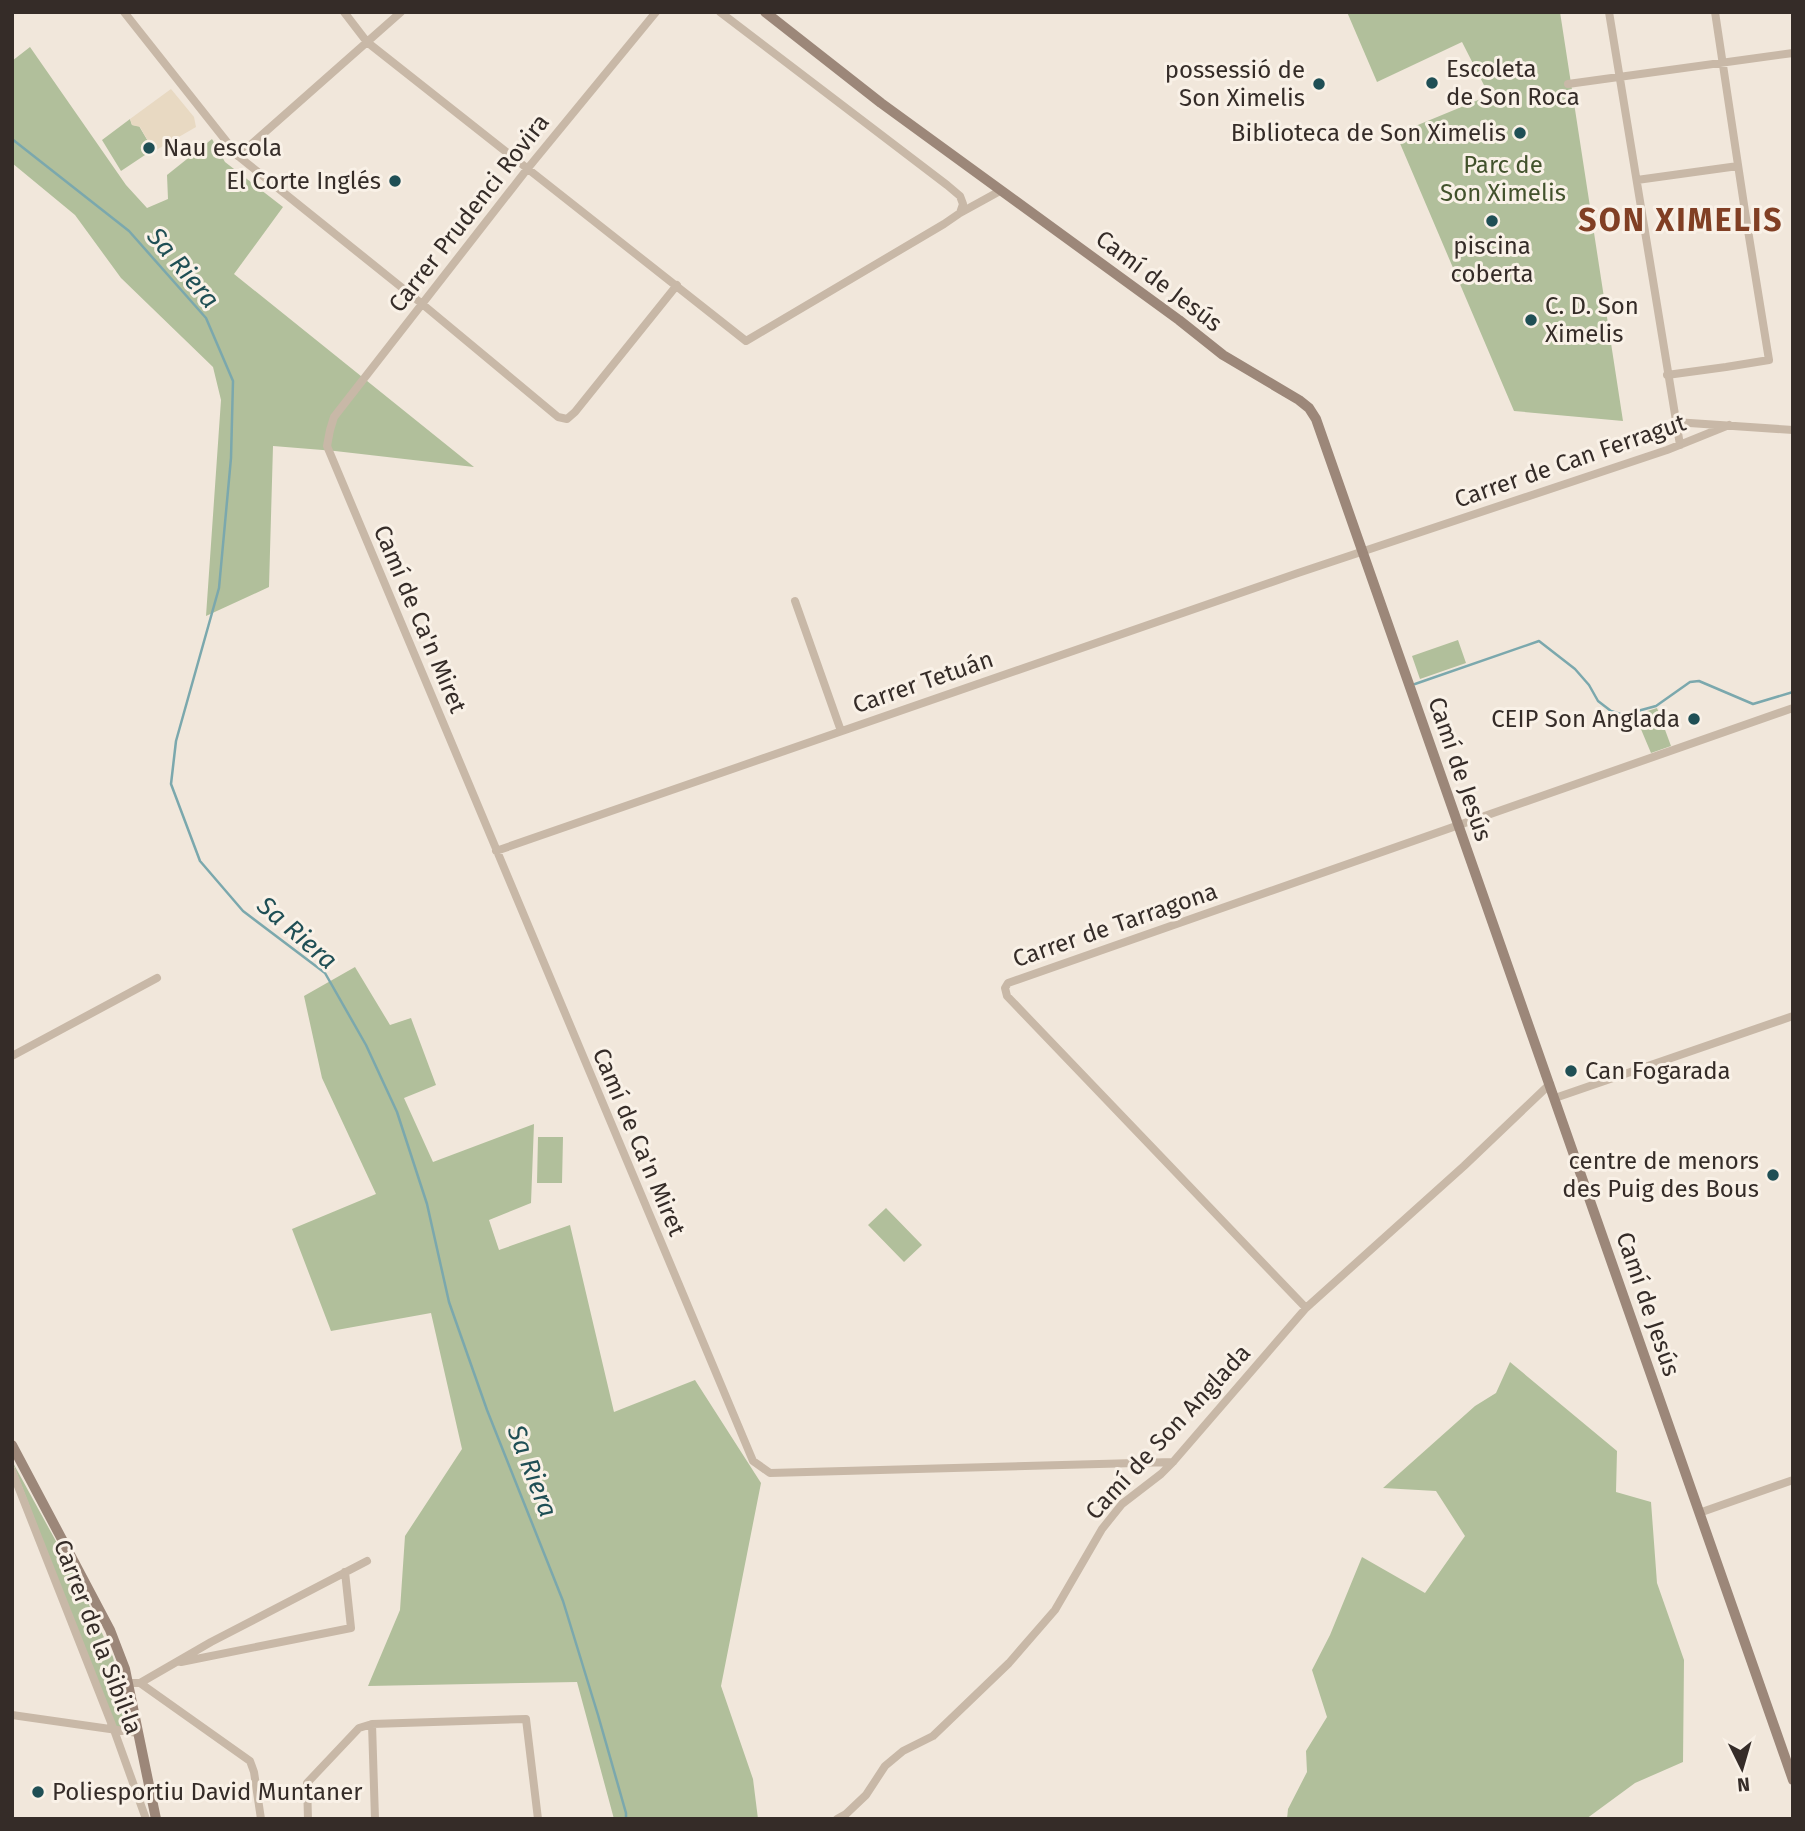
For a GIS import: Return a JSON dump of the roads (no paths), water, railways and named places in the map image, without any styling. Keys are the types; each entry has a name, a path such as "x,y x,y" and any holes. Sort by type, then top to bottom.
{"street":[{"path":"124,12 238,156 558,417 567,419 575,412 677,285"},
{"path":"344,12 367,42 746,341 1000,191"},
{"path":"238,156 401,12"},
{"name":"Carrer Prudenci Rovira","path":"327,446 334,416 528,168 656,12"},
{"path":"720,12 947,185 960,196 963,204 960,213"},
{"name":"Camí de Jesús","path":"765,12 881,103 1000,191 1179,320 1223,355 1299,400 1316,418 1793,1780"},
{"path":"1609,12 1680,445"},
{"path":"1667,374 1769,360 1715,12"},
{"path":"1568,84 1793,52"},
{"path":"1637,180 1738,166"},
{"name":"Carrer de Can Ferragut","path":"1675,422 1793,430"},
{"name":"Carrer de Can Ferragut","path":"1362,552 1680,445 1729,425"},
{"name":"Camí de Ca'n Miret","path":"327,446 752,1461 769,1473 1172,1462"},
{"name":"Carrer Tetuán","path":"496,851 1362,552"},
{"path":"795,601 841,731"},
{"path":"1458,825 1793,708"},
{"name":"Carrer de Tarragona","path":"1306,1308 1007,996 1005,988 1008,983 1458,825"},
{"path":"12,1056 157,978"},
{"path":"1555,1098 1793,1016"},
{"name":"Camí de Son Anglada","path":"837,1819 866,1795 886,1766 903,1751 933,1736 1009,1663 1055,1610 1102,1529 1122,1504 1161,1474 1306,1308 1464,1166 1550,1084"},
{"path":"12,1445 110,1630 125,1670 156,1819"},
{"name":"Carrer de la Sibil·la","path":"12,1471 114,1730 146,1819"},
{"path":"1699,1513 1793,1480"},
{"path":"127,1683 140,1682 367,1561"},
{"path":"175,1663 351,1628 345,1572"},
{"path":"140,1682 250,1761 261,1819"},
{"path":"12,1715 138,1733"},
{"path":"309,1819 307,1783 359,1728 372,1724 526,1719 538,1819"},
{"path":"372,1724 374,1819"}],"waterway":[{"name":"Sa Riera","path":"12,139 129,231 206,318 233,381 231,458 219,588 176,741 171,784 200,861 243,911 325,973 366,1045 397,1112 427,1204 449,1302 487,1410 563,1601 626,1819"},
{"path":"1415,684 1539,641 1575,669 1598,701 1611,711 1623,715 1656,706 1690,682 1699,681 1753,704 1793,692"}],"place":[{"name":"Escoleta de Son Roca","path":"1432,83"},
{"name":"possessió de Son Ximelis","path":"1319,84"},
{"name":"Biblioteca de Son Ximelis","path":"1520,133"},
{"name":"Nau escola","path":"149,148"},
{"name":"El Corte Inglés","path":"395,181"},
{"name":"piscina coberta","path":"1492,221"},
{"name":"C. D. Son Ximelis","path":"1531,320"},
{"name":"CEIP Son Anglada","path":"1694,719"},
{"name":"Can Fogarada","path":"1571,1071"},
{"name":"centre de menors des Puig des Bous","path":"1773,1175"},
{"name":"Poliesportiu David Muntaner","path":"38,1792"}],"district":[{"name":"SON XIMELIS","path":"1681,220"}],"park label":[{"name":"Parc de Son Ximelis","path":"1503,179"}]}
